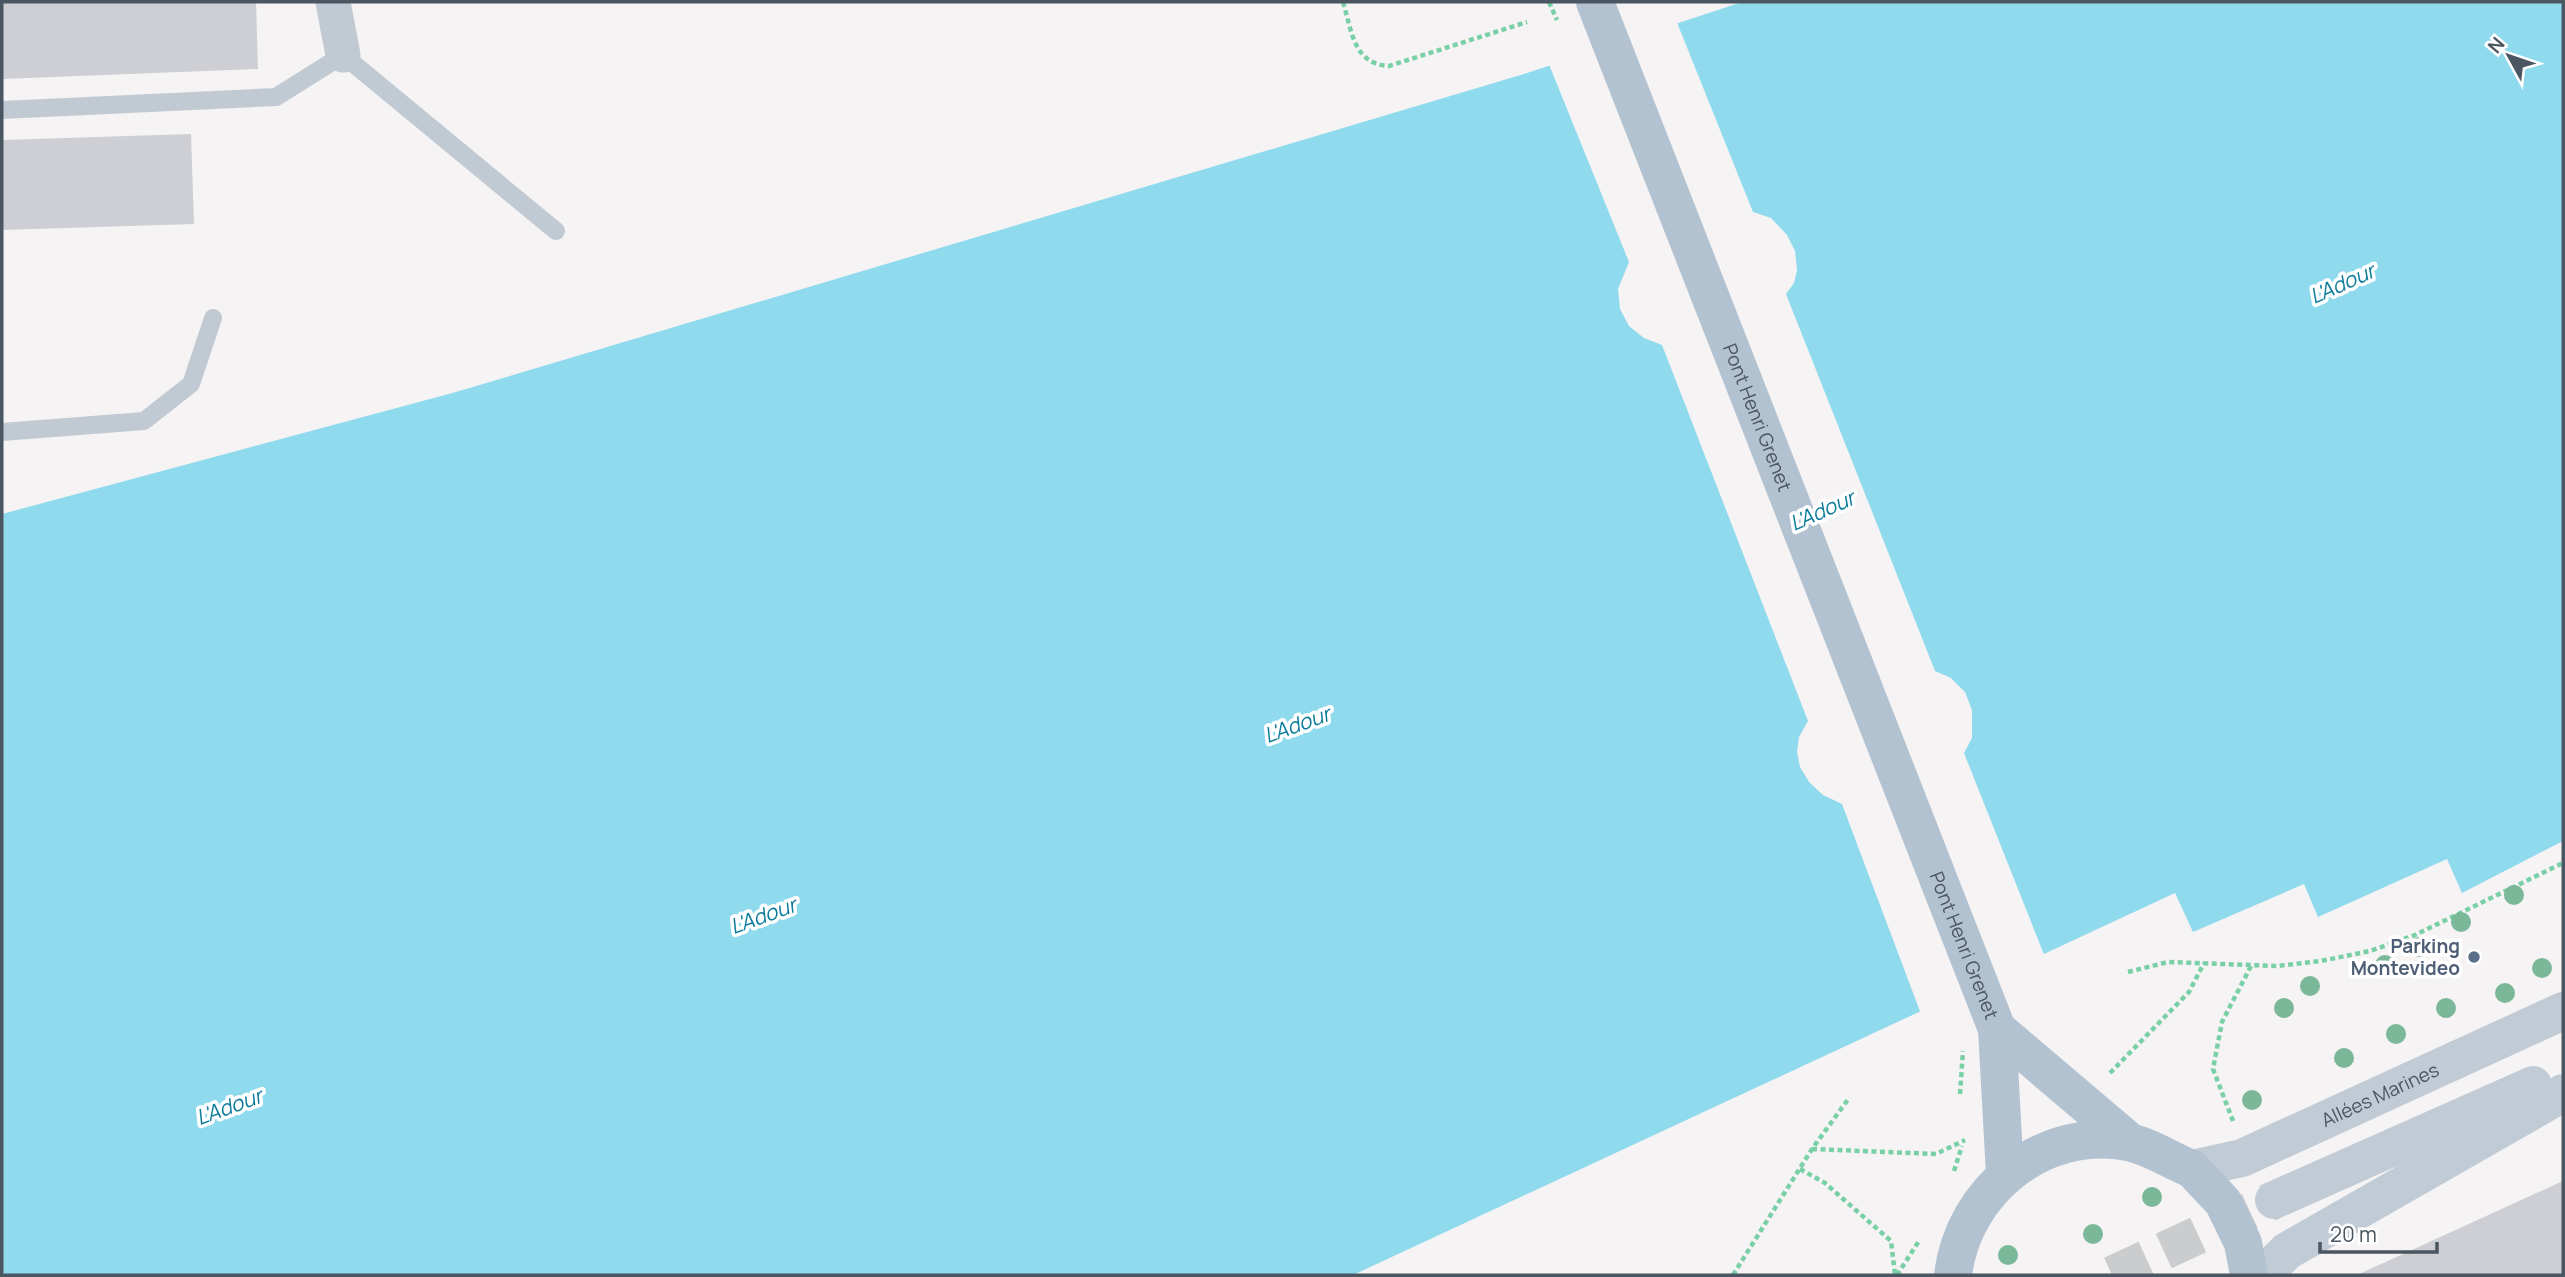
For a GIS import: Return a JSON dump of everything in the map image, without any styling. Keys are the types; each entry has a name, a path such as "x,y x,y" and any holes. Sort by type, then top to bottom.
{"main road":[{"name":"Pont Henri Grenet","path":"1595,2 1997,1029 2005,1175"},
{"name":"Allées Marines","path":"2192,1170 2242,1158 2563,1011"},
{"name":"Pont Henri Grenet","path":"1997,1029 2130,1142"},
{"path":"2274,1200 2563,1072"},
{"path":"2263,1275 2287,1251 2563,1093"},
{"path":"1953,1275 1964,1230 1982,1200 2005,1175 2032,1157 2064,1144 2097,1140 2130,1142 2192,1170 2223,1202 2243,1243 2249,1275"}],"street":[{"path":"333,2 343,55"}],"lane":[{"path":"2,110 276,97 343,55 556,231"},
{"path":"2,432 144,421 191,384 213,318"}],"path":[{"path":"1343,2 1357,50 1377,65 1389,66 1527,22"},
{"path":"2128,972 2168,962 2277,966 2370,951 2415,935 2563,863"},
{"path":"2109,1074 2189,992 2204,962"},
{"path":"2235,1126 2213,1069 2222,1023 2252,964"},
{"path":"1733,1275 1812,1149 1849,1098"},
{"path":"1812,1149 1936,1154"},
{"path":"1800,1169 1825,1183 1891,1241 1895,1275"}],"water":[{"name":"L'Adour","path":"1742,2 2563,2 2563,841 2462,893 2447,859 2318,917 2304,884 2193,932 2175,893 1353,1275 2,1275 2,514 456,392 1524,74"}],"pier":[{"path":"1676,20 1753,212 1771,218 1787,235 1795,251 1797,270 1794,283 1786,294 1935,671 1951,678 1965,692 1972,710 1972,738 1964,753 2045,957 1921,1014 1842,804 1823,795 1809,782 1800,767 1797,752 1799,737 1808,721 1662,345 1644,338 1629,326 1620,309 1618,289 1629,262 1548,62"}],"building":[{"path":"2,2 256,2 258,69 2,79"},
{"path":"191,134 194,224 2,230 2,140"},
{"path":"2563,1181 2563,1275 2357,1275"}],"tunnel":[{"path":"2112,1275 2274,1200"}],"place":[{"name":"Parking Montevideo","path":"2474,957"}]}
